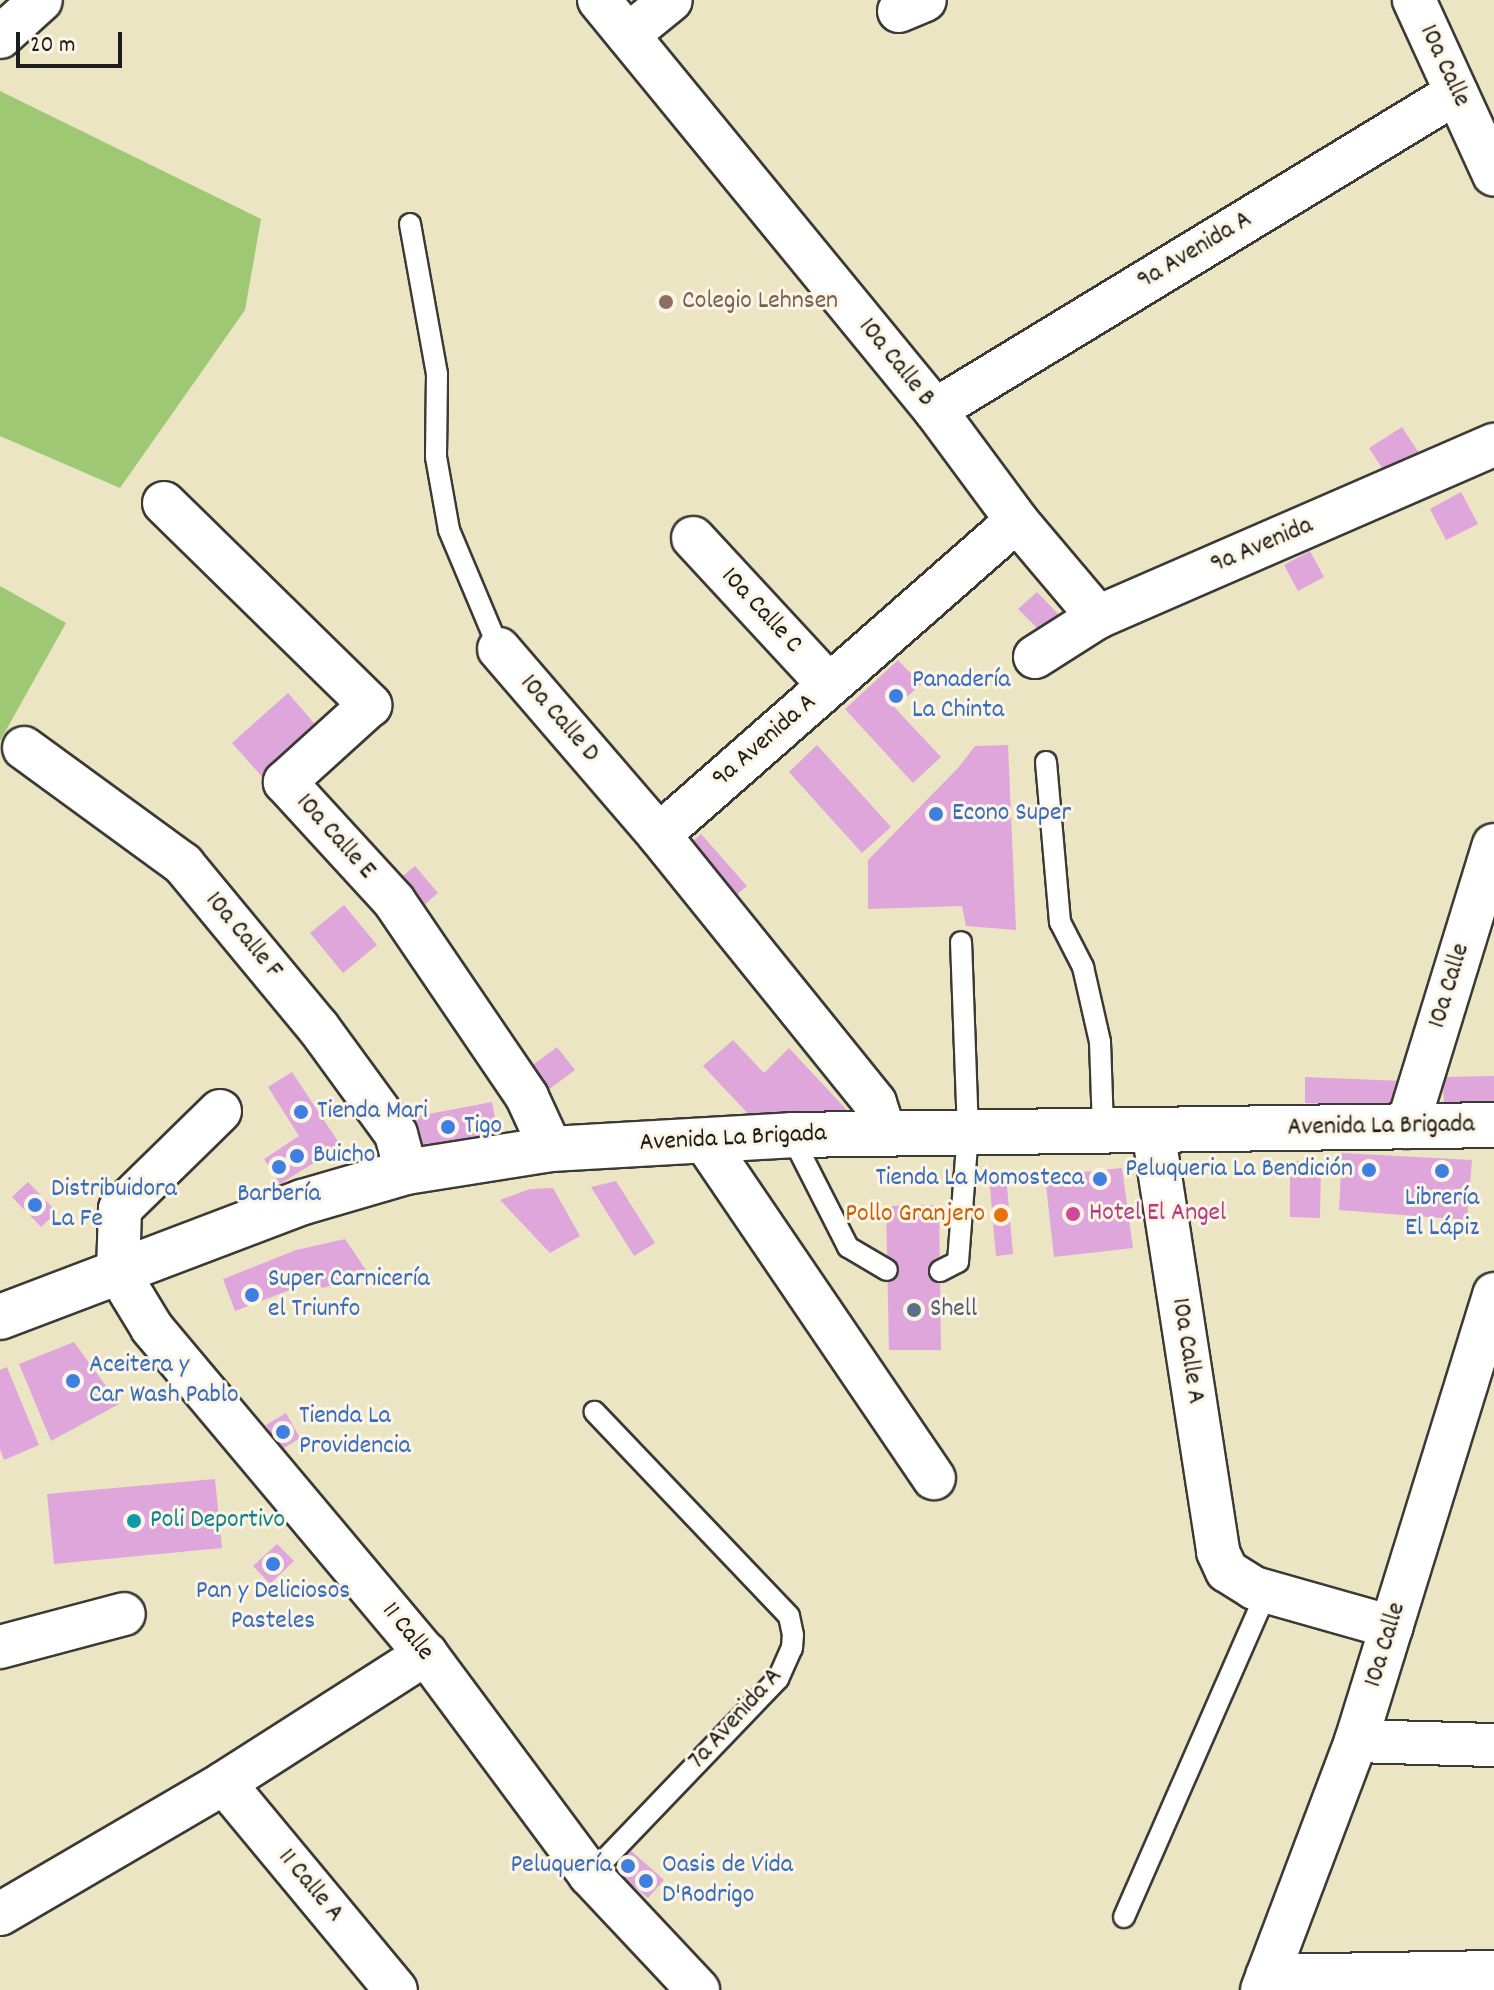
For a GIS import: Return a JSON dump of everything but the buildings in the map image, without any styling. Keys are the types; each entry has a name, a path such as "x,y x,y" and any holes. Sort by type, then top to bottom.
{"main road":[{"name":"Avenida La Brigada","path":"0,1317 303,1202 406,1172 551,1149 791,1135 1494,1125"}],"street":[{"path":"0,37 41,0"},
{"name":"10a Calle B","path":"599,0 935,410 1017,521 1098,617"},
{"path":"628,35 671,0"},
{"name":"10a Calle","path":"1414,0 1494,175"},
{"name":"9a Avenida A","path":"935,410 1456,93"},
{"name":"9a Avenida","path":"1035,657 1098,617 1494,445"},
{"name":"10a Calle E","path":"164,503 370,705 285,782 394,901 527,1097 551,1149"},
{"name":"9a Avenida A","path":"659,835 1017,521"},
{"name":"10a Calle C","path":"693,538 829,685"},
{"name":"10a Calle D","path":"499,649 659,835 875,1103 885,1134"},
{"name":"10a Calle F","path":"24,748 183,864 318,1027 379,1110 396,1134 406,1172"},
{"name":"10a Calle","path":"1407,1127 1494,845"},
{"path":"118,1272 120,1209 220,1111"},
{"name":"10a Calle A","path":"1153,1130 1218,1552 1227,1571 1267,1591"},
{"path":"704,1140 934,1478"},
{"name":"11 Calle","path":"118,1272 152,1328 426,1654 590,1875 698,1990"},
{"name":"10a Calle","path":"1264,1983 1356,1741 1494,1294"},
{"path":"1267,1591 1392,1627"},
{"path":"0,1647 124,1614"},
{"path":"0,1914 224,1783 426,1654"},
{"path":"1356,1741 1494,1745"},
{"name":"11 Calle A","path":"224,1783 396,1990"},
{"path":"1264,1983 1494,1972"}],"lane":[{"name":"10a Calle D","path":"410,224 437,374 436,457 449,530 499,649"},
{"path":"1046,762 1060,922 1083,967 1100,1042 1103,1130"},
{"path":"945,1270 958,1262 968,1132 961,942"},
{"path":"791,1135 848,1247 887,1270"},
{"name":"7a Avenida A","path":"590,1875 778,1679 792,1648 793,1635 789,1616 595,1412"},
{"path":"1124,1917 1267,1591"}],"green space":[{"path":"0,91 261,219 245,310 120,488 0,436"},
{"path":"0,586 66,623 0,741"}],"place":[{"name":"Colegio Lehnsen","path":"666,302"},
{"name":"Panadería La Chinta","path":"896,696"},
{"name":"Econo Super","path":"936,814"},
{"name":"Tienda Mari","path":"301,1112"},
{"name":"Tigo","path":"448,1127"},
{"name":"Buicho","path":"297,1156"},
{"name":"Barbería","path":"279,1167"},
{"name":"Peluqueria La Bendición","path":"1369,1170"},
{"name":"Librería El Lápiz","path":"1442,1171"},
{"name":"Tienda La Momosteca","path":"1100,1179"},
{"name":"Distribuidora La Fe","path":"35,1205"},
{"name":"Hotel El Angel","path":"1073,1214"},
{"name":"Pollo Granjero","path":"1001,1215"},
{"name":"Super Carnicería el Triunfo","path":"252,1295"},
{"name":"Shell","path":"914,1310"},
{"name":"Aceitera y Car Wash Pablo","path":"73,1381"},
{"name":"Tienda La Providencia","path":"283,1432"},
{"name":"Poli Deportivo","path":"134,1521"},
{"name":"Pan y Deliciosos Pasteles","path":"273,1564"},
{"name":"Peluquería","path":"628,1866"},
{"name":"Oasis de Vida D'Rodrigo","path":"646,1881"}]}
